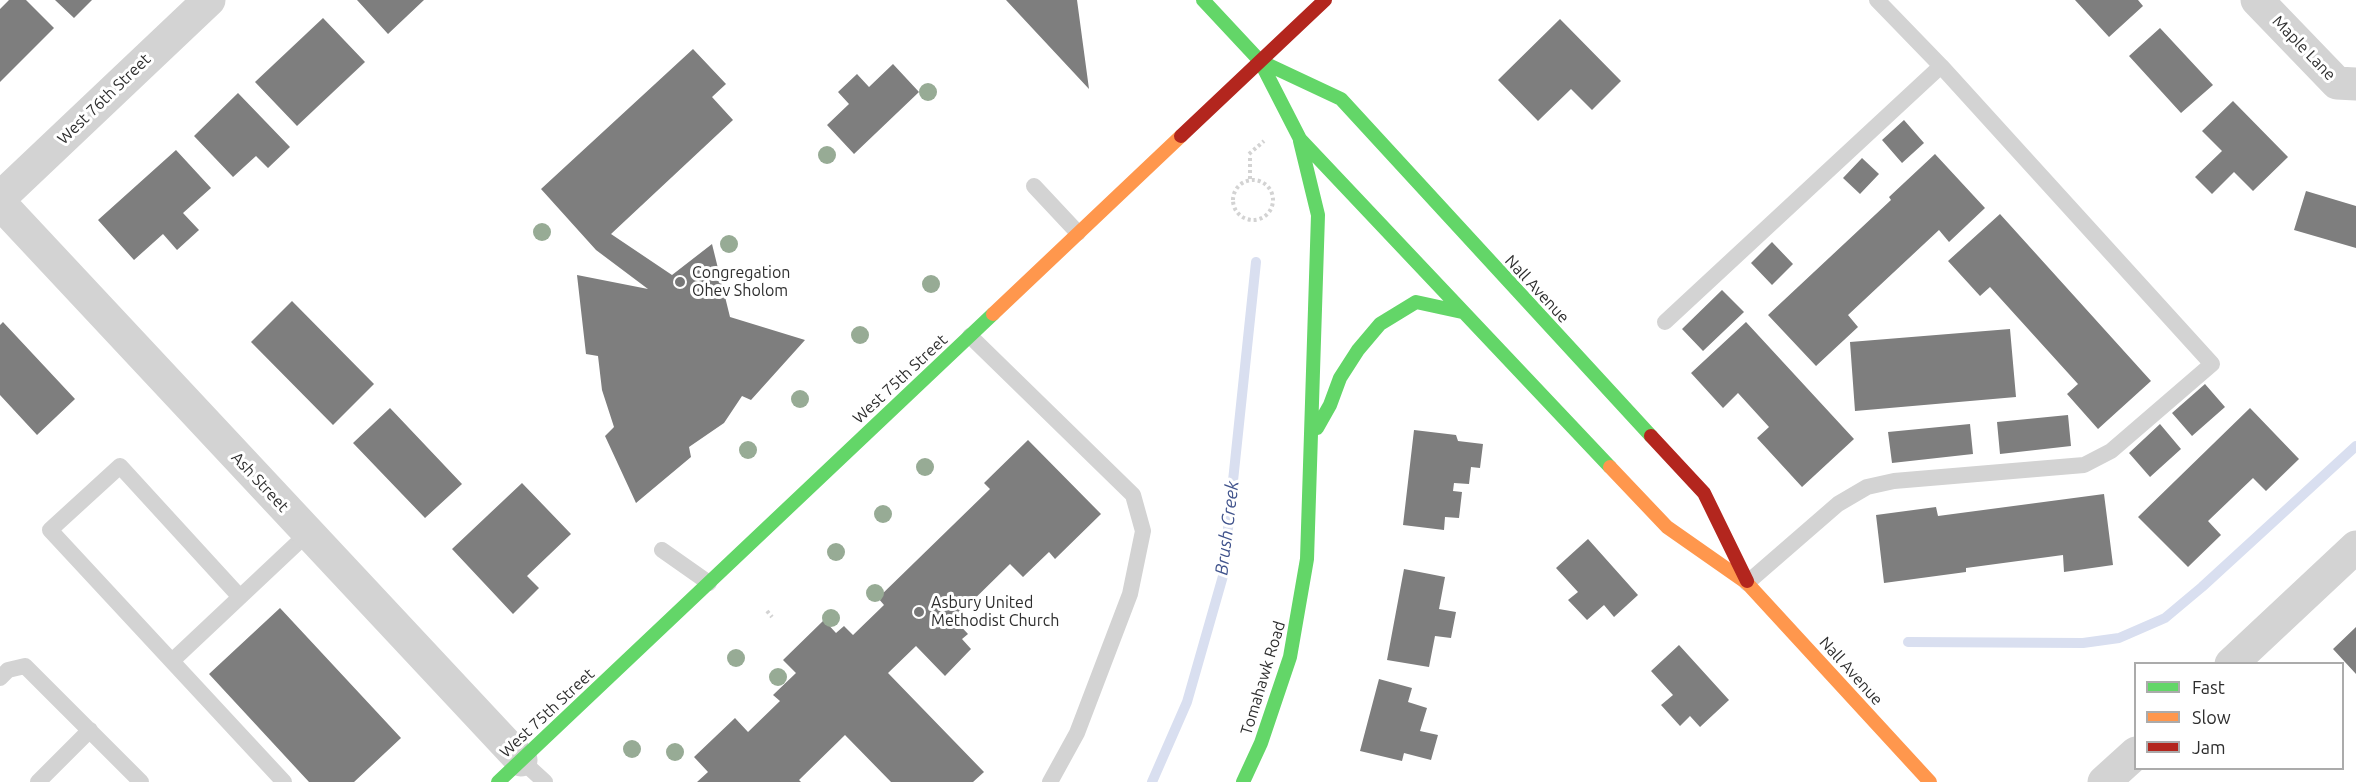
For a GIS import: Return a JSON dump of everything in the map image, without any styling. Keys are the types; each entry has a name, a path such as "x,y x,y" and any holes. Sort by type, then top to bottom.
{"main road":[{"name":"Nall Avenue","path":"1203,0 1260,61 1300,139 1666,527 1748,583 1930,782"},
{"name":"West 75th Street","path":"510,771 1325,0"},
{"name":"Nall Avenue","path":"1260,61 1341,99 1704,493 1748,583"},
{"name":"Tomahawk Road","path":"1244,782 1261,743 1290,657 1307,558 1318,215 1300,139"},
{"name":"Tomahawk Road","path":"1312,437 1330,405 1340,378 1358,350 1380,324 1416,302 1462,312"}],"street":[{"name":"West 76th Street","path":"0,198 208,0"},
{"name":"Maple Lane","path":"2257,0 2337,83 2356,84"},
{"name":"Ash Street","path":"0,203 308,533 510,771"},
{"path":"2232,662 2356,547"},
{"path":"2104,782 2134,755"}],"lane":[{"path":"1748,583 1838,504 1867,487 1894,481 2085,465 2111,452 2212,364 1941,66 1877,0"},
{"path":"1665,322 1941,66"},
{"path":"1034,186 1078,233"},
{"path":"970,336 1133,495 1143,531 1130,594 1077,733 1050,782"},
{"path":"240,597 120,466 50,530 284,782"},
{"path":"172,661 308,533"},
{"path":"662,550 709,583"},
{"path":"0,678 8,670 25,666 141,782"},
{"path":"38,782 90,730"},
{"path":"510,771 545,782"}],"path":[{"path":"1250,158 1250,180"},
{"path":"1250,180 1257,180 1269,187 1273,199 1269,212 1257,219 1245,218 1236,209 1234,203 1235,191 1244,182 1250,180"},
{"path":"767,611 772,617"}],"building":[{"path":"9,0 26,0 54,28 0,82 0,9"},
{"path":"55,0 92,0 74,18"},
{"path":"357,0 424,0 388,34"},
{"path":"1006,0 1077,0 1089,89"},
{"path":"2075,0 2138,0 2143,6 2109,37"},
{"path":"323,18 365,62 297,126 255,82"},
{"path":"1560,19 1621,81 1592,110 1571,89 1538,121 1498,80"},
{"path":"2160,28 2213,85 2181,113 2129,56"},
{"name":"Congregation Ohev Sholom","path":"693,49 726,84 712,97 733,120 611,234 672,275 712,244 730,317 805,340 751,400 742,396 724,423 689,447 691,457 636,503 605,436 614,427 602,390 598,356 586,354 577,275 648,289 596,250 541,189"},
{"path":"893,64 919,92 854,154 827,125 849,104 838,92 857,74 869,87"},
{"path":"238,93 290,147 268,168 256,156 233,177 194,136"},
{"path":"2233,101 2288,157 2253,191 2234,172 2212,194 2195,177 2222,151 2202,131"},
{"path":"1904,120 1924,143 1902,163 1882,140"},
{"path":"176,150 211,188 183,213 199,230 177,250 163,234 134,260 98,220"},
{"path":"1935,154 1985,208 1949,242 1939,230 1848,315 1858,327 1816,366 1768,315 1891,200 1889,197"},
{"path":"1862,158 1879,174 1860,194 1843,178"},
{"path":"2306,191 2356,206 2356,248 2294,230"},
{"path":"2000,214 2151,381 2098,429 2067,394 2078,384 1990,287 1980,296 1948,261"},
{"path":"1772,242 1793,264 1772,285 1751,263"},
{"path":"1722,290 1744,312 1703,351 1682,329"},
{"path":"292,301 374,384 333,425 251,342"},
{"path":"3,322 75,399 37,435 0,395 0,325"},
{"path":"1746,322 1854,439 1802,487 1757,438 1769,427 1738,393 1723,408 1691,373"},
{"path":"2010,329 2016,397 1855,411 1850,342"},
{"path":"2205,384 2225,407 2192,436 2172,413"},
{"path":"390,408 462,484 425,518 353,443"},
{"path":"2250,408 2299,459 2266,491 2253,478 2208,521 2221,535 2188,567 2138,517"},
{"path":"2068,415 2071,446 2000,454 1997,422"},
{"path":"1970,424 1973,454 1892,463 1888,432"},
{"path":"2160,424 2181,449 2150,477 2129,453"},
{"path":"1414,430 1456,435 1458,441 1483,444 1480,468 1471,467 1469,484 1454,483 1453,491 1462,492 1459,518 1445,517 1444,530 1403,525"},
{"name":"Asbury United Methodist Church","path":"1028,440 1101,514 1055,559 1049,552 1023,577 1010,564 954,619 968,634 962,639 971,649 945,676 916,646 888,673 984,772 973,782 891,782 845,735 799,780 801,782 697,782 708,772 694,757 735,718 748,732 780,701 773,695 796,673 783,660 824,620 836,633 844,626 853,635 884,605 878,598 990,489 984,483"},
{"path":"522,483 571,534 527,576 539,588 513,614 452,549"},
{"path":"2104,494 2113,565 2064,572 2063,555 1966,568 1966,572 1884,583 1876,515 1936,507 1938,516"},
{"path":"1588,539 1638,595 1614,617 1604,605 1587,620 1568,600 1578,592 1556,568"},
{"path":"1404,569 1445,577 1439,609 1456,612 1451,638 1435,636 1429,667 1387,660"},
{"path":"280,608 401,738 354,782 309,782 209,674"},
{"path":"2356,627 2356,674 2333,649"},
{"path":"1679,645 1729,700 1700,727 1690,716 1680,726 1661,705 1673,695 1651,671"},
{"path":"1379,679 1412,688 1408,702 1427,708 1420,731 1438,735 1431,760 1404,753 1402,761 1360,751"}],"waterway":[{"name":"Brush Creek","path":"1152,782 1187,702 1223,576 1256,262"},
{"path":"1908,642 2083,643 2119,638 2165,618 2356,446"}],"traffic: fast":[{"path":"1203,0 1260,61 1300,139 1610,467"},
{"path":"1260,61 1341,99 1651,436"},
{"path":"1243,782 1261,743 1290,657 1307,559 1318,215 1300,141"},
{"path":"1317,428 1330,405 1340,378 1358,350 1380,324 1416,302 1462,312"},
{"path":"498,782 993,314"}],"traffic: slow":[{"path":"993,314 1181,136"},
{"path":"1610,467 1667,527 1747,583 1930,782"}],"traffic: jam":[{"path":"1181,136 1325,0"},
{"path":"1651,436 1704,493 1747,581"}],"place":[{"name":"Congregation Ohev Sholom","path":"680,282"},
{"name":"Asbury United Methodist Church","path":"919,612"}]}
